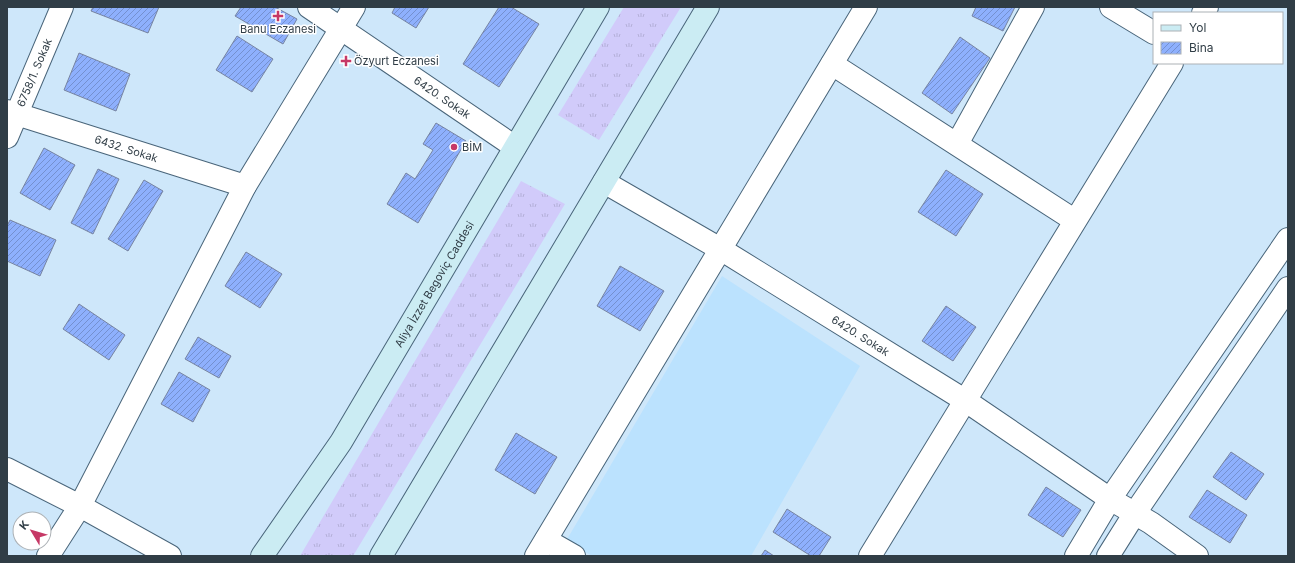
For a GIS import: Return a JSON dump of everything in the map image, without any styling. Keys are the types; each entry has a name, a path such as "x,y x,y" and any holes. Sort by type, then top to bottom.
{"main road":[{"name":"Aliya İzzet Begoviç Caddesi","path":"262,556 341,442 598,7"},
{"path":"381,556 708,7"}],"street":[{"name":"6758/1. Sokak","path":"7,137 12,113 62,7"},
{"name":"6420. Sokak","path":"309,7 515,147"},
{"path":"48,556 80,506 245,186 354,7"},
{"path":"574,556 541,548 722,250 866,7"},
{"path":"957,144 1034,7"},
{"path":"1111,7 1153,31"},
{"path":"832,64 1074,220"},
{"path":"870,556 966,401 1074,220 1171,64"},
{"name":"6432. Sokak","path":"12,113 245,186"},
{"name":"6420. Sokak","path":"604,182 722,250 966,401 1110,499 1151,523 1197,556"},
{"path":"1076,556 1110,499 1288,239"},
{"path":"1108,556 1135,513 1288,288"},
{"path":"7,469 80,506 170,556"}],"shaded area":[{"path":"722,276 860,366 751,556 592,556 566,541"}],"green space":[{"path":"624,7 681,7 599,140 558,115"},
{"path":"521,181 565,204 353,556 300,556"}],"building":[{"path":"93,7 159,7 148,33 91,11"},
{"path":"241,7 275,7 297,19 283,44 235,16"},
{"path":"395,7 429,7 416,28 392,13"},
{"path":"499,7 511,7 539,24 499,87 463,64"},
{"path":"976,7 1015,7 1003,31 972,16"},
{"path":"237,36 273,59 252,92 216,70"},
{"path":"960,37 990,58 952,114 922,93"},
{"path":"79,53 130,74 116,111 64,90"},
{"path":"436,123 466,141 418,223 387,204 406,173 415,179 433,150 423,144"},
{"path":"44,148 75,165 50,210 20,193"},
{"path":"98,169 119,179 93,234 71,223"},
{"path":"946,170 983,194 956,236 918,212"},
{"path":"144,180 163,191 128,251 108,239"},
{"path":"10,220 56,240 40,276 7,261 7,226"},
{"path":"246,252 282,274 260,308 225,286"},
{"path":"620,266 664,291 640,331 597,306"},
{"path":"79,304 125,335 109,360 63,329"},
{"path":"946,306 976,327 953,361 922,341"},
{"path":"198,337 231,356 219,378 185,359"},
{"path":"179,372 210,390 193,422 161,404"},
{"path":"516,433 557,457 535,494 495,470"},
{"path":"1231,452 1264,474 1246,500 1213,477"},
{"path":"1046,487 1081,510 1063,537 1028,515"},
{"path":"1207,490 1247,515 1230,543 1189,517"},
{"path":"787,509 831,537 819,556 811,556 773,532"},
{"path":"765,550 774,556 761,556"}],"place":[{"name":"Banu Eczanesi","path":"278,16"},
{"name":"Özyurt Eczanesi","path":"346,61"},
{"name":"BİM","path":"454,147"}]}
